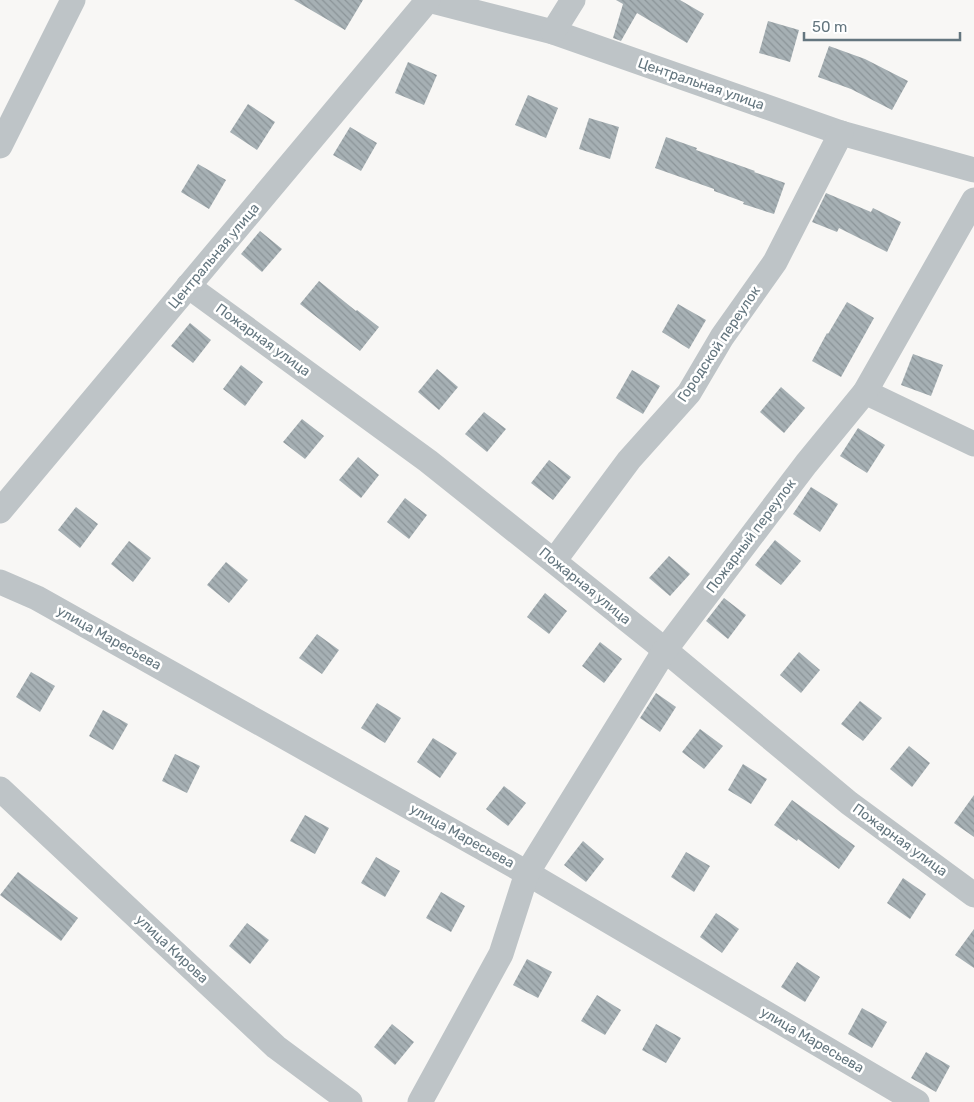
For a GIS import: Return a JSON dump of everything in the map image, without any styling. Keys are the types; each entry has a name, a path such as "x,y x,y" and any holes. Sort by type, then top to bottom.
{"street":[{"path":"0,146 73,0"},
{"name":"Центральная улица","path":"0,511 428,0 553,32 841,133 974,170"},
{"path":"553,32 573,0"},
{"name":"Городской переулок","path":"554,561 629,460 689,393 722,337 775,262 841,133"},
{"name":"Пожарный переулок","path":"527,872 665,650 806,464 865,392 974,200"},
{"name":"Пожарная улица","path":"188,286 428,461 665,650 849,803 974,895"},
{"path":"865,392 974,444"},
{"name":"улица Маресьева","path":"0,582 37,598 527,872 917,1102"},
{"name":"улица Кирова","path":"0,788 276,1047 350,1102"},
{"path":"420,1102 501,954 527,872"}],"building":[{"path":"294,0 363,0 345,30"},
{"path":"616,0 680,0 704,14 687,43 637,13 621,41 613,38 623,4"},
{"path":"768,21 799,30 790,62 759,53"},
{"path":"829,46 865,59 908,81 892,110 851,89 818,77"},
{"path":"408,62 437,75 424,105 395,93"},
{"path":"528,95 558,108 546,138 515,125"},
{"path":"248,104 275,122 257,150 230,132"},
{"path":"589,118 619,127 610,159 579,149"},
{"path":"350,127 377,143 361,171 333,155"},
{"path":"666,137 785,183 774,214 743,204 744,202 714,191 714,189 655,168"},
{"path":"198,164 226,180 209,209 181,192"},
{"path":"826,193 871,212 873,208 901,222 887,252 839,228 837,232 812,222"},
{"path":"260,231 282,249 262,272 241,254"},
{"path":"319,281 379,327 360,351 300,304"},
{"path":"847,302 874,318 841,377 812,361"},
{"path":"678,304 706,320 689,349 662,332"},
{"path":"190,323 211,340 193,363 171,346"},
{"path":"913,354 943,365 931,396 901,385"},
{"path":"241,365 263,382 245,406 223,389"},
{"path":"437,369 458,387 439,410 418,392"},
{"path":"632,370 660,386 643,414 616,398"},
{"path":"781,387 805,408 784,433 760,412"},
{"path":"484,412 506,429 487,452 465,434"},
{"path":"302,419 324,436 305,459 283,442"},
{"path":"858,428 885,445 867,473 840,456"},
{"path":"358,457 379,475 361,498 339,480"},
{"path":"549,460 571,477 553,500 531,483"},
{"path":"811,487 838,504 820,532 793,514"},
{"path":"405,498 427,515 409,539 387,522"},
{"path":"76,507 98,524 80,548 58,530"},
{"path":"775,540 801,561 781,585 755,565"},
{"path":"129,541 151,558 133,582 111,564"},
{"path":"669,556 690,574 670,596 649,578"},
{"path":"226,562 248,580 229,603 207,585"},
{"path":"545,593 567,611 549,634 527,617"},
{"path":"724,598 746,615 728,639 706,621"},
{"path":"317,634 339,650 322,674 299,658"},
{"path":"600,642 622,659 604,683 582,666"},
{"path":"799,652 820,670 801,693 780,675"},
{"path":"31,672 55,686 40,712 16,697"},
{"path":"656,693 676,707 660,732 640,718"},
{"path":"860,701 882,718 863,741 841,724"},
{"path":"377,703 401,718 385,743 361,728"},
{"path":"103,710 128,724 113,750 89,736"},
{"path":"700,729 723,746 704,769 682,752"},
{"path":"433,738 457,753 440,778 417,762"},
{"path":"909,746 930,763 912,787 890,769"},
{"path":"175,754 200,766 187,793 162,781"},
{"path":"743,764 767,779 751,804 728,790"},
{"path":"504,786 526,803 508,826 486,809"},
{"path":"974,795 974,837 954,823"},
{"path":"792,800 855,846 839,869 798,839 797,841 774,825"},
{"path":"305,815 329,828 315,854 290,841"},
{"path":"583,841 604,859 586,882 564,865"},
{"path":"686,852 710,866 694,892 671,877"},
{"path":"376,857 400,871 385,897 361,883"},
{"path":"18,872 78,918 61,941 0,895"},
{"path":"903,878 926,894 910,919 887,903"},
{"path":"441,892 465,906 451,932 426,918"},
{"path":"716,913 739,929 722,953 700,937"},
{"path":"247,923 269,940 250,964 229,946"},
{"path":"974,929 974,968 955,955"},
{"path":"527,959 552,972 538,998 513,985"},
{"path":"797,962 820,977 805,1002 781,987"},
{"path":"597,995 621,1010 605,1035 581,1021"},
{"path":"862,1008 887,1022 872,1048 848,1034"},
{"path":"392,1024 414,1042 395,1065 374,1047"},
{"path":"656,1024 681,1038 666,1063 642,1050"},
{"path":"926,1052 950,1066 936,1092 911,1078"}]}
